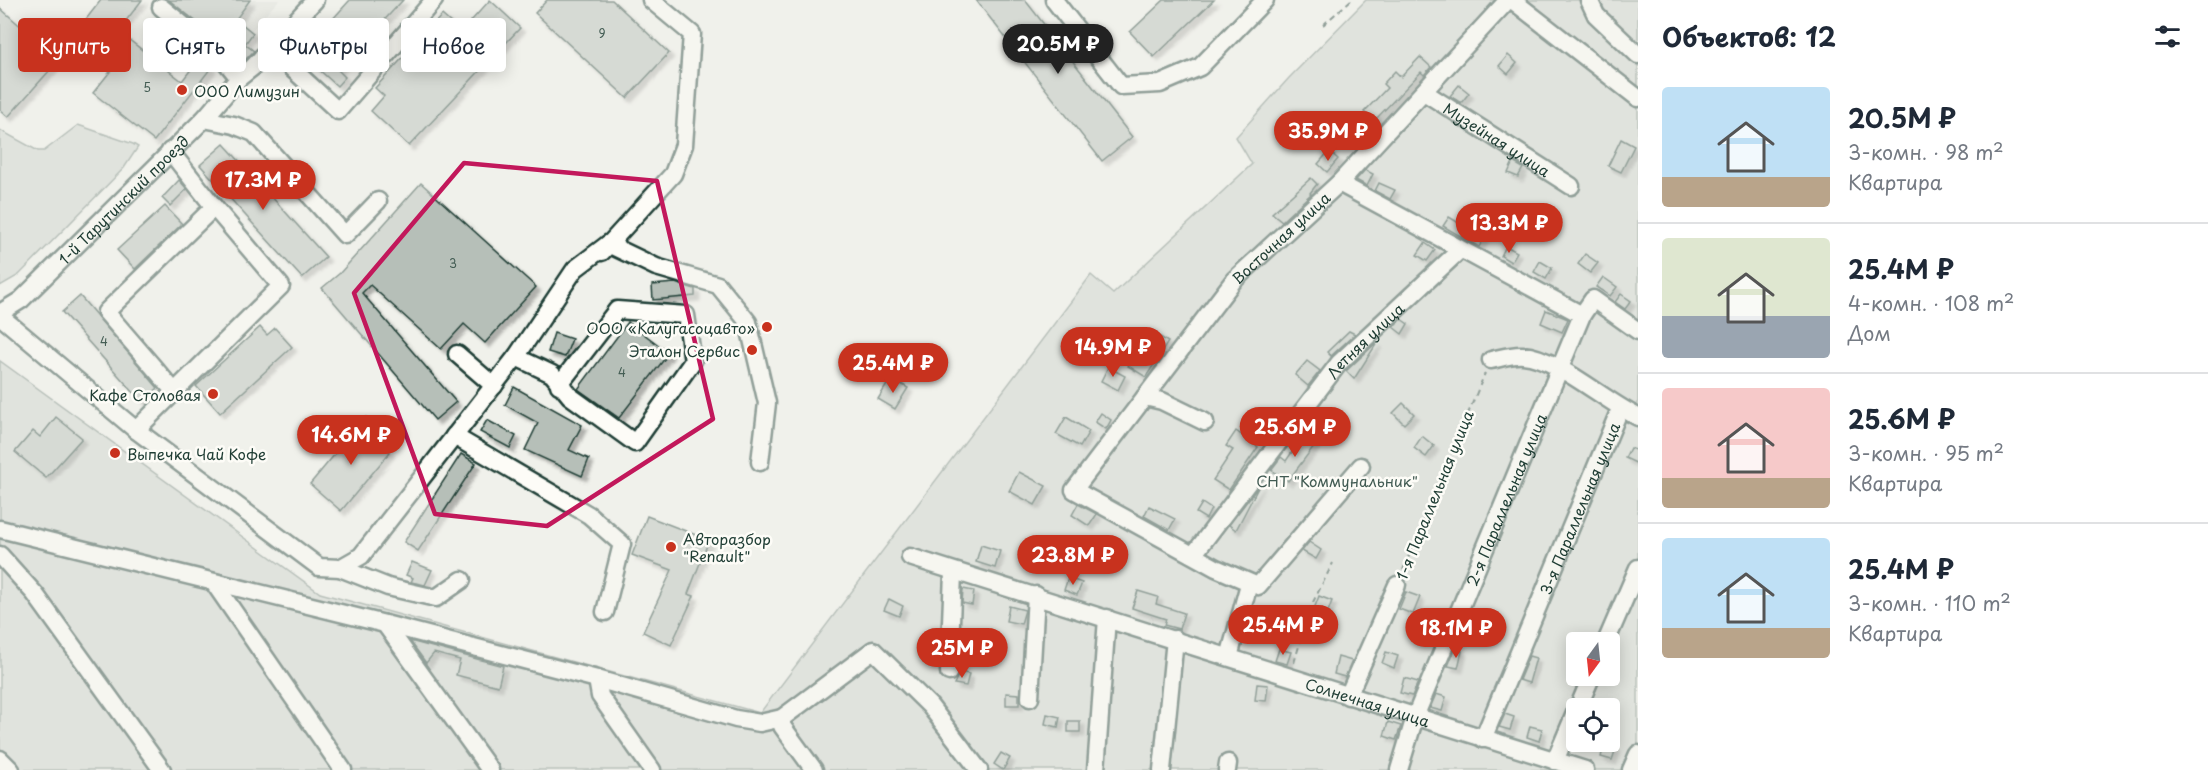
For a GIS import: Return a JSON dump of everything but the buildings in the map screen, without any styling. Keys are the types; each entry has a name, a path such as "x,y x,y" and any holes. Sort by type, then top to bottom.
{"street":[{"name":"1-й Тарутинский проезд","path":"298,18 315,0"},
{"path":"389,52 434,0"},
{"path":"340,568 361,556 516,357 575,269 608,244 672,174 684,145 692,34 651,0"},
{"path":"1054,0 1121,86 1160,84 1200,67 1264,0"},
{"path":"1510,0 1638,98"},
{"name":"Восточная улица","path":"1194,554 1074,490 1234,280 1339,183 1510,0"},
{"path":"1589,0 1596,15 1638,55"},
{"path":"161,8 221,56 239,78"},
{"name":"1-й Тарутинский проезд","path":"0,315 21,300 204,119 239,78 258,60"},
{"path":"297,72 338,111 372,72"},
{"name":"Музейная улица","path":"1424,92 1571,186"},
{"path":"204,119 234,124 254,133 345,235 378,201"},
{"path":"136,430 281,286 170,151"},
{"path":"1339,183 1582,315"},
{"path":"174,391 106,312 214,207"},
{"path":"608,244 656,267 718,285 748,322 767,403 760,462"},
{"name":"Летняя улица","path":"1194,554 1339,363 1460,250"},
{"name":"2-я Параллельная улица","path":"1399,770 1415,717 1562,369 1582,315 1593,298 1638,331"},
{"path":"516,357 552,374 559,385 635,443 693,361 686,315 616,310 559,385"},
{"path":"0,315 136,430 319,567 340,568 388,587 436,598 462,580"},
{"path":"457,354 494,386"},
{"path":"1491,360 1524,355 1562,369 1620,409 1638,417"},
{"path":"1145,397 1162,401 1205,422"},
{"name":"3-я Параллельная улица","path":"1483,740 1620,409"},
{"path":"454,436 589,515 622,544 605,612"},
{"path":"1194,554 1249,584 1258,586 1361,466"},
{"path":"0,529 384,624 597,679 736,719 760,723 782,717 873,650 930,706 980,770"},
{"path":"0,555 35,594 162,770"},
{"name":"Солнечная улица","path":"910,557 954,573 1036,595 1175,639 1483,740 1585,770"},
{"path":"1610,632 1638,568"},
{"path":"950,672 954,573"},
{"path":"214,583 343,770"},
{"path":"1229,657 1249,584"},
{"name":"1-я Параллельная улица","path":"1348,696 1397,585"},
{"path":"1030,698 1036,595"},
{"path":"1096,770 1107,618"},
{"path":"384,624 490,770"},
{"path":"1162,770 1175,639"},
{"path":"597,679 600,696 652,770"},
{"path":"782,717 782,726 814,770"},
{"path":"1555,761 1566,735"},
{"path":"1631,770 1638,754"},
{"path":"0,759 11,770"}],"path":[{"path":"1323,25 1351,0"},
{"name":"1-я Параллельная улица","path":"1397,585 1491,360"},
{"path":"1289,678 1311,606 1333,563"}],"highlighted area":[{"path":"464,163 657,181 713,419 547,526 435,514 354,293"}],"shaded area":[{"path":"214,0 279,0 263,18 258,18 258,23 252,30 246,25 246,18 237,18"}],"green space":[{"name":"СНТ \"Коммунальник\"","path":"1366,0 1638,0 1638,770 0,770 0,361 320,593 760,713 1091,275 1113,294 1252,164 1236,137 1289,78"},
{"path":"78,125 138,147 124,168 19,275 0,286 0,130 38,151 44,151"}],"place":[{"name":"ООО Лимузин","path":"182,90"},
{"name":"ООО «Калугасоцавто»","path":"767,327"},
{"name":"Эталон Сервис","path":"752,350"},
{"name":"Кафе Столовая","path":"213,394"},
{"name":"Выпечка Чай Кофе","path":"115,453"},
{"name":"Авторазбор \"Renault\"","path":"671,547"}]}
